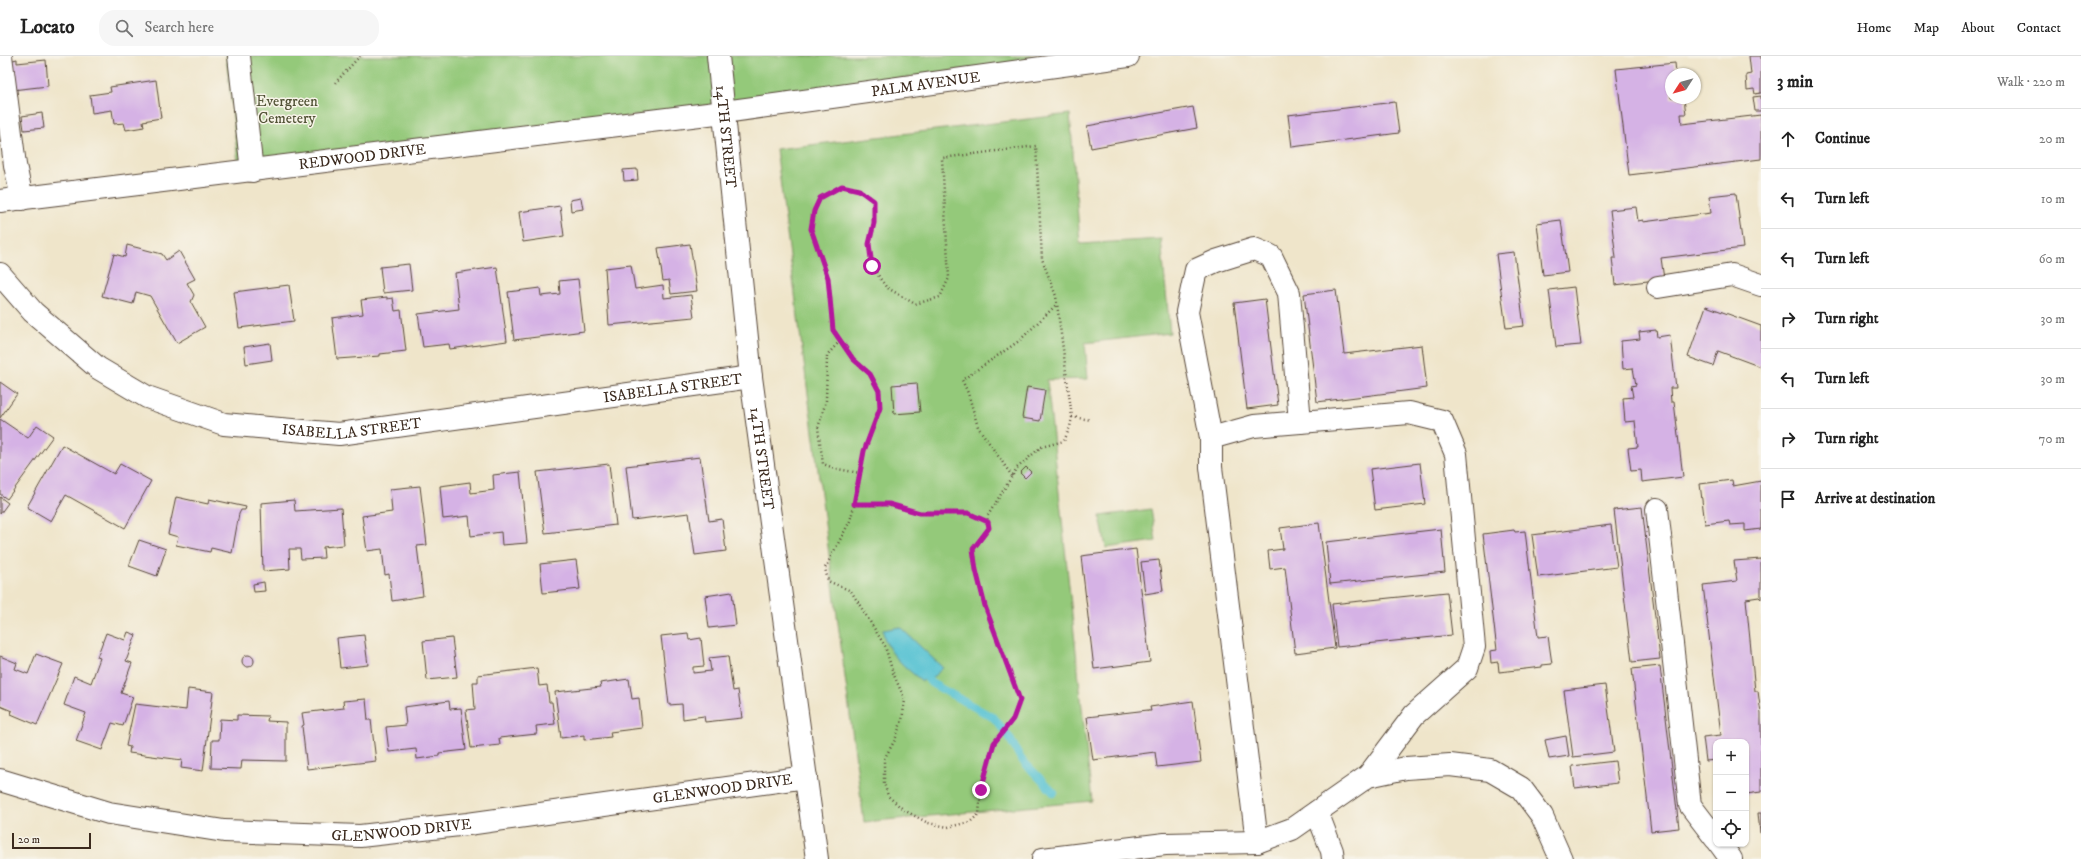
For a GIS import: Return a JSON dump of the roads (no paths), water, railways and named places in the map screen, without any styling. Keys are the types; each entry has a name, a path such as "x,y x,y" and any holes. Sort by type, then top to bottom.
{"street":[{"path":"1,56 15,165 22,199"},
{"path":"239,56 252,171"},
{"name":"14TH STREET","path":"718,56 751,376 817,859"},
{"name":"PALM AVENUE","path":"724,112 1128,56"},
{"name":"REDWOOD DRIVE","path":"0,200 22,199 724,112"},
{"path":"1257,842 1211,467 1211,438 1187,312 1196,270 1216,261 1254,249 1271,256 1289,293 1300,422"},
{"name":"ISABELLA STREET","path":"0,274 33,312 98,368 147,397 224,424 339,434 751,376"},
{"path":"1658,287 1732,276 1761,285"},
{"path":"1043,859 1166,851 1257,842 1292,829 1368,776 1414,715 1467,668 1474,647 1456,454 1442,421 1409,413 1254,426 1211,438"},
{"path":"1657,509 1690,805 1713,835"},
{"path":"1368,776 1406,768 1450,765 1490,770 1521,788 1542,816 1561,859"},
{"name":"GLENWOOD DRIVE","path":"0,780 109,813 224,831 360,836 468,824 806,777"},
{"path":"1316,812 1332,851 1333,859"},
{"path":"1722,847 1731,859"}],"water":[{"path":"900,627 943,668 934,676 922,681 897,659 887,645 883,630"}],"waterway":[{"path":"922,671 931,683 994,718 1009,737 1021,759 1054,793"}],"park label":[{"name":"Evergreen Cemetery","path":"287,110"}]}
